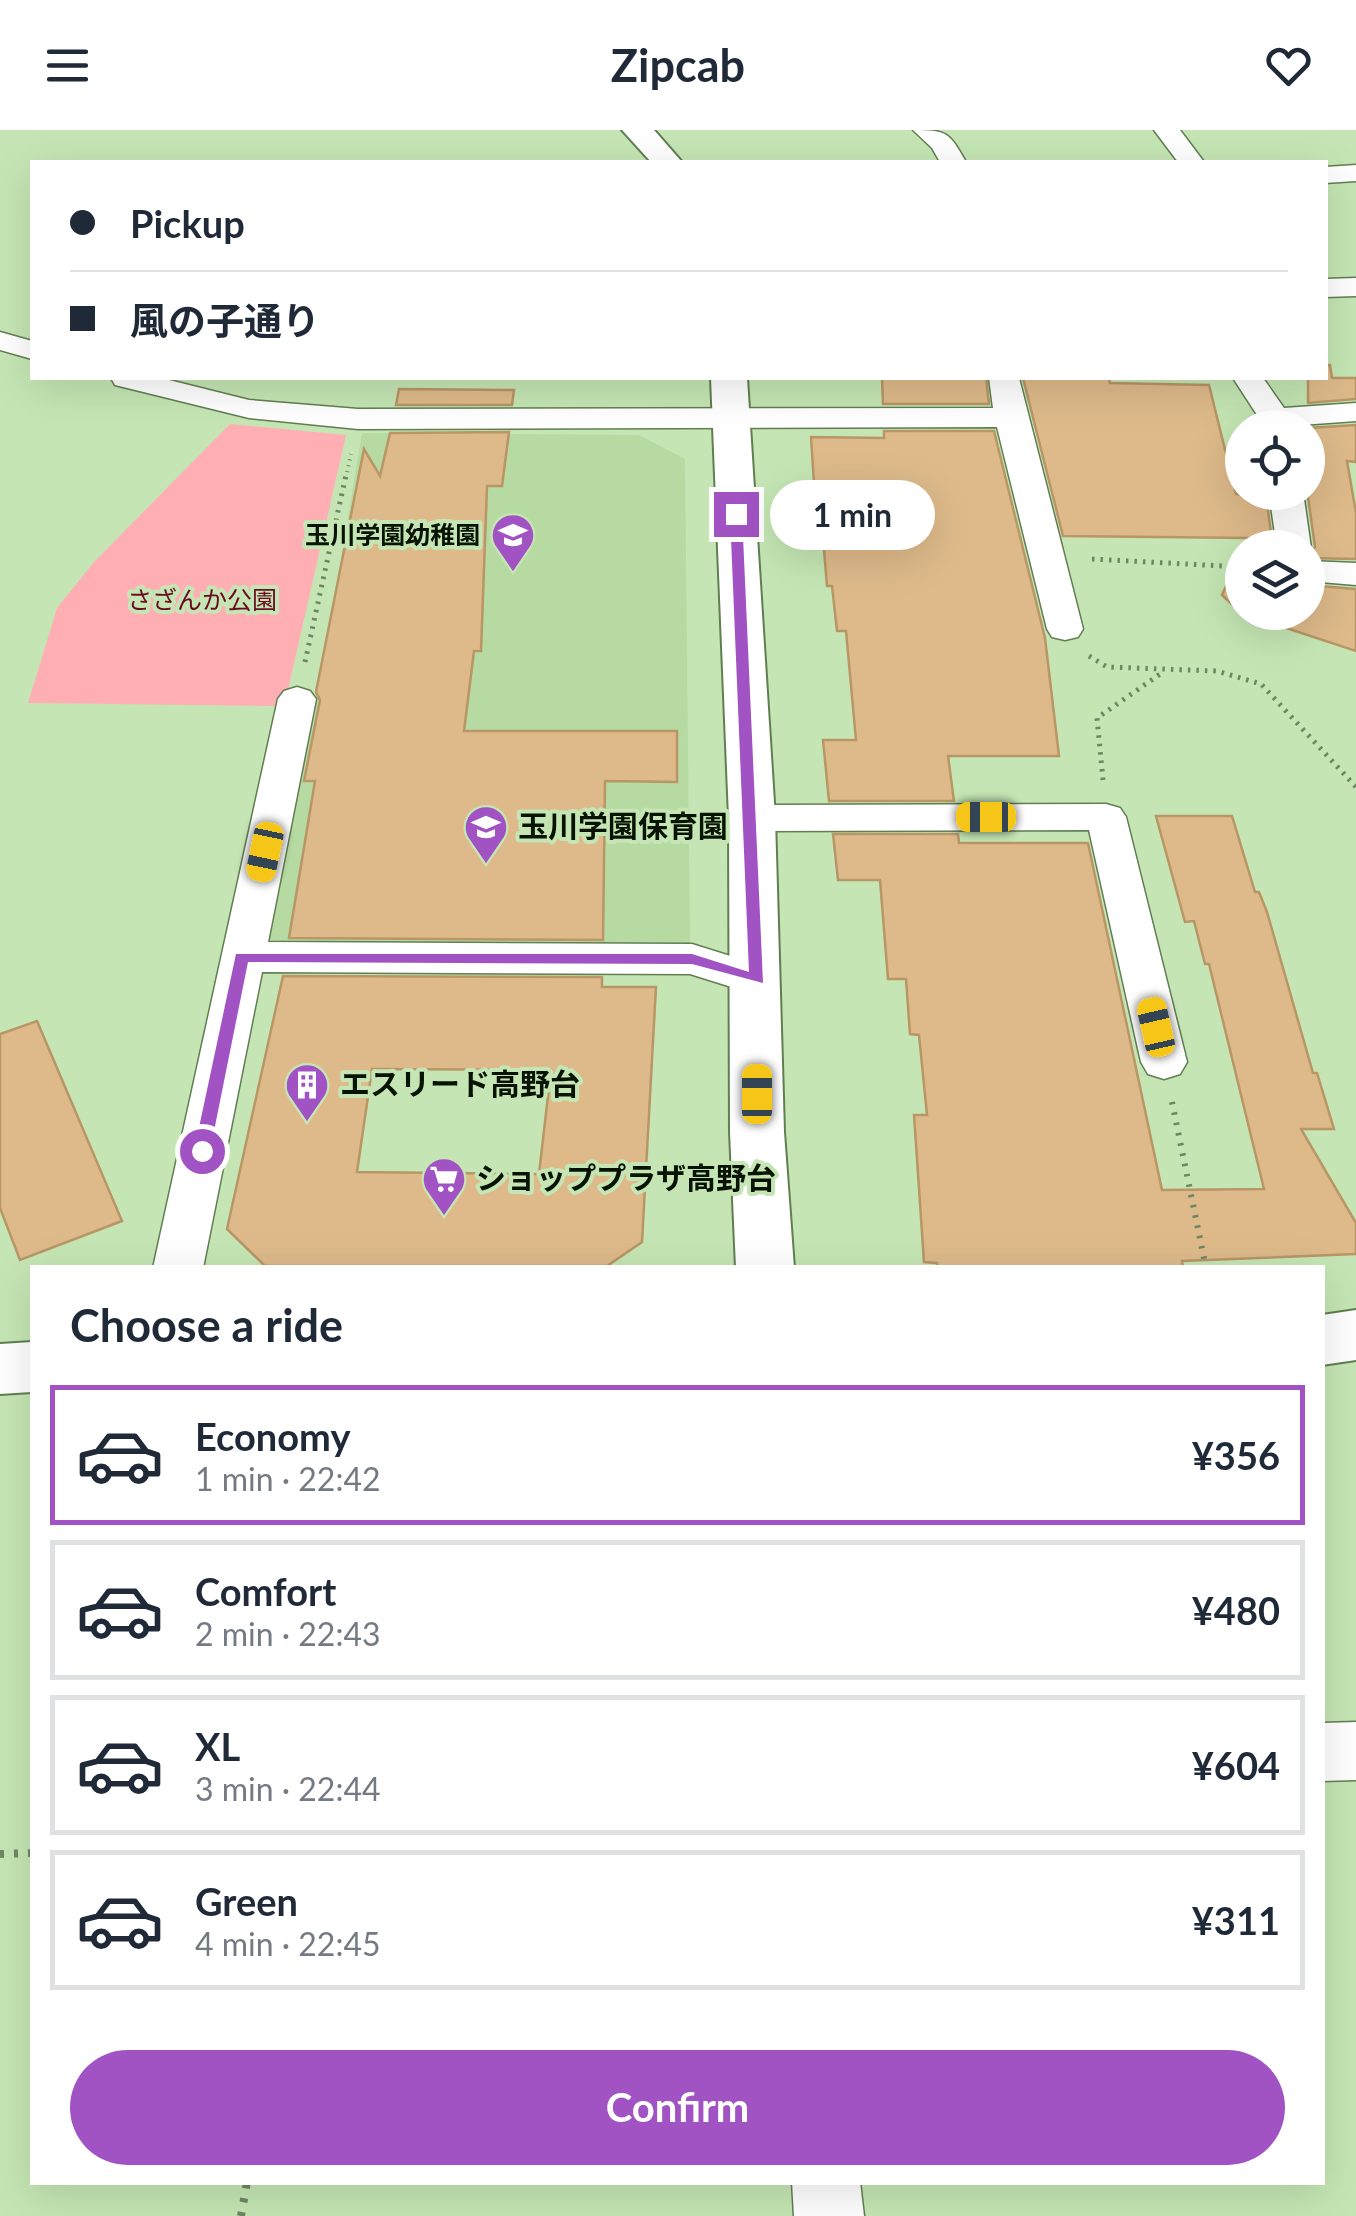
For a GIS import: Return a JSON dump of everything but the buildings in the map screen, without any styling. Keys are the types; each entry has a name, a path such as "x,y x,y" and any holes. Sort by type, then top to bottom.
{"street":[{"path":"637,130 665,160"},
{"path":"926,130 943,144 952,160"},
{"path":"1167,130 1190,160"},
{"path":"1328,174 1356,173"},
{"path":"1328,288 1356,287"},
{"path":"0,341 30,349"},
{"path":"134,380 249,409 358,419 730,398 1010,417"},
{"path":"1004,380 1010,417 1050,557 1065,630"},
{"path":"1249,380 1267,410"},
{"path":"730,398 752,818 757,1132 765,1265"},
{"path":"1325,416 1356,412"},
{"path":"1325,572 1356,574"},
{"path":"179,1265 297,699"},
{"path":"752,818 1106,817 1164,1062"},
{"path":"242,957 692,959 757,980"},
{"path":"1325,1340 1356,1336"},
{"path":"0,1369 30,1367"},
{"path":"1325,1752 1356,1751"},
{"path":"826,2185 829,2216"}],"path":[{"path":"297,699 358,419"},
{"path":"1050,557 1225,566"},
{"path":"1065,630 1083,653 1108,667 1218,671 1261,684 1356,786"},
{"path":"1106,817 1097,718 1164,671"},
{"path":"1164,1062 1205,1265"},
{"path":"0,1854 30,1853"},
{"path":"241,2216 247,2185"}],"shaded area":[{"name":"玉川学園幼稚園","path":"362,433 639,435 685,459 690,944 269,943 296,787 320,688"}],"green space":[{"name":"さざんか公園","path":"230,424 346,435 287,694 276,706 28,703 57,608 94,562"}],"place":[{"name":"玉川学園幼稚園","path":"513,573"},
{"name":"玉川学園保育園","path":"486,865"},
{"name":"エスリード高野台","path":"307,1123"},
{"name":"ショッププラザ高野台","path":"444,1217"}],"route":[{"path":"202,1151 242,957 692,959 757,980 736,514"}]}
